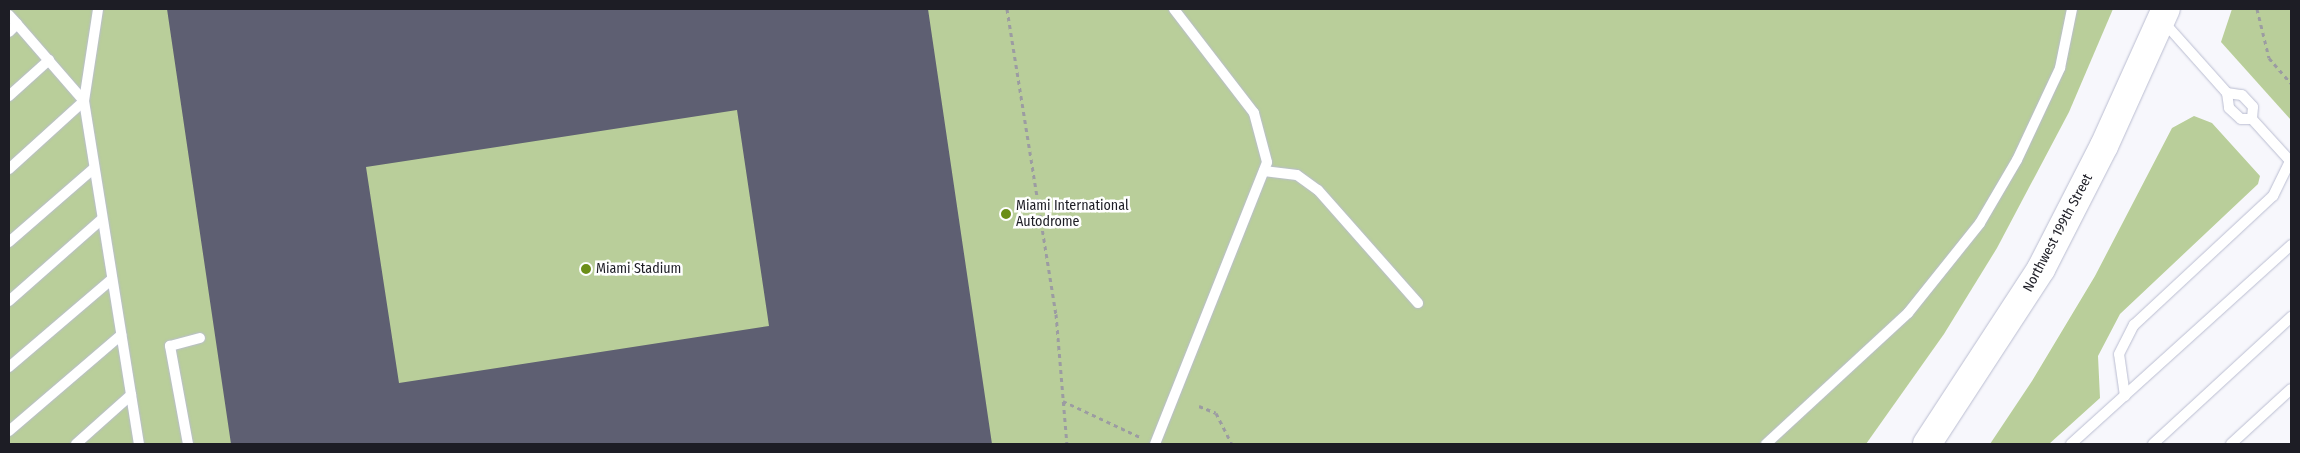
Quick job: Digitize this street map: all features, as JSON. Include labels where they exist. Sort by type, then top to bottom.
[{"type":"main road","name":"Northwest 199th Street","points":[[1927,444],[2041,269],[2104,146],[2164,14]]},
{"type":"lane","points":[[98,9],[84,101],[93,169],[139,444]]},
{"type":"lane","points":[[1155,444],[1267,162],[1264,140],[1254,113],[1174,9]]},
{"type":"lane","points":[[1766,444],[1908,313],[1980,223],[2017,160],[2060,68],[2072,9]]},
{"type":"lane","points":[[9,14],[84,101]]},
{"type":"lane","points":[[2164,14],[2227,92],[2229,108],[2240,119],[2252,119]]},
{"type":"lane","points":[[9,32],[17,24]]},
{"type":"lane","points":[[9,96],[49,60]]},
{"type":"lane","points":[[2125,396],[2119,354],[2134,325],[2272,196],[2291,162],[2252,119],[2253,108],[2242,95],[2227,92]]},
{"type":"lane","points":[[9,169],[84,101]]},
{"type":"lane","points":[[9,242],[93,169]]},
{"type":"lane","points":[[1264,171],[1297,176],[1318,190],[1418,303]]},
{"type":"lane","points":[[9,301],[102,219]]},
{"type":"lane","points":[[2071,444],[2291,245]]},
{"type":"lane","points":[[9,367],[112,279]]},
{"type":"lane","points":[[2153,444],[2291,318]]},
{"type":"lane","points":[[9,431],[121,335]]},
{"type":"lane","points":[[188,444],[170,346],[200,338]]},
{"type":"lane","points":[[2230,444],[2291,389]]},
{"type":"lane","points":[[76,444],[131,395]]},
{"type":"path","points":[[1007,9],[1056,314],[1067,444]]},
{"type":"path","points":[[2257,9],[2269,58],[2291,83]]},
{"type":"path","points":[[1063,401],[1142,438]]},
{"type":"path","points":[[1199,406],[1216,413],[1232,444]]},
{"type":"green space","name":"Miami International Autodrome","points":[[9,9],[2113,9],[2069,112],[1997,248],[1944,334],[1866,444],[9,444]]},
{"type":"green space","points":[[2232,9],[2291,9],[2291,120],[2221,42]]},
{"type":"green space","points":[[2194,116],[2212,123],[2260,176],[2258,184],[2120,314],[2098,356],[2100,398],[2049,444],[1990,444],[2032,381],[2095,276],[2172,128]]},
{"type":"building","name":"Miami Stadium","points":[[167,9],[928,9],[992,444],[231,444]],"holes":[[[737,110],[769,326],[399,383],[366,167]]]},
{"type":"place","name":"Miami International Autodrome","points":[[1006,214]]},
{"type":"place","name":"Miami Stadium","points":[[586,269]]}]
